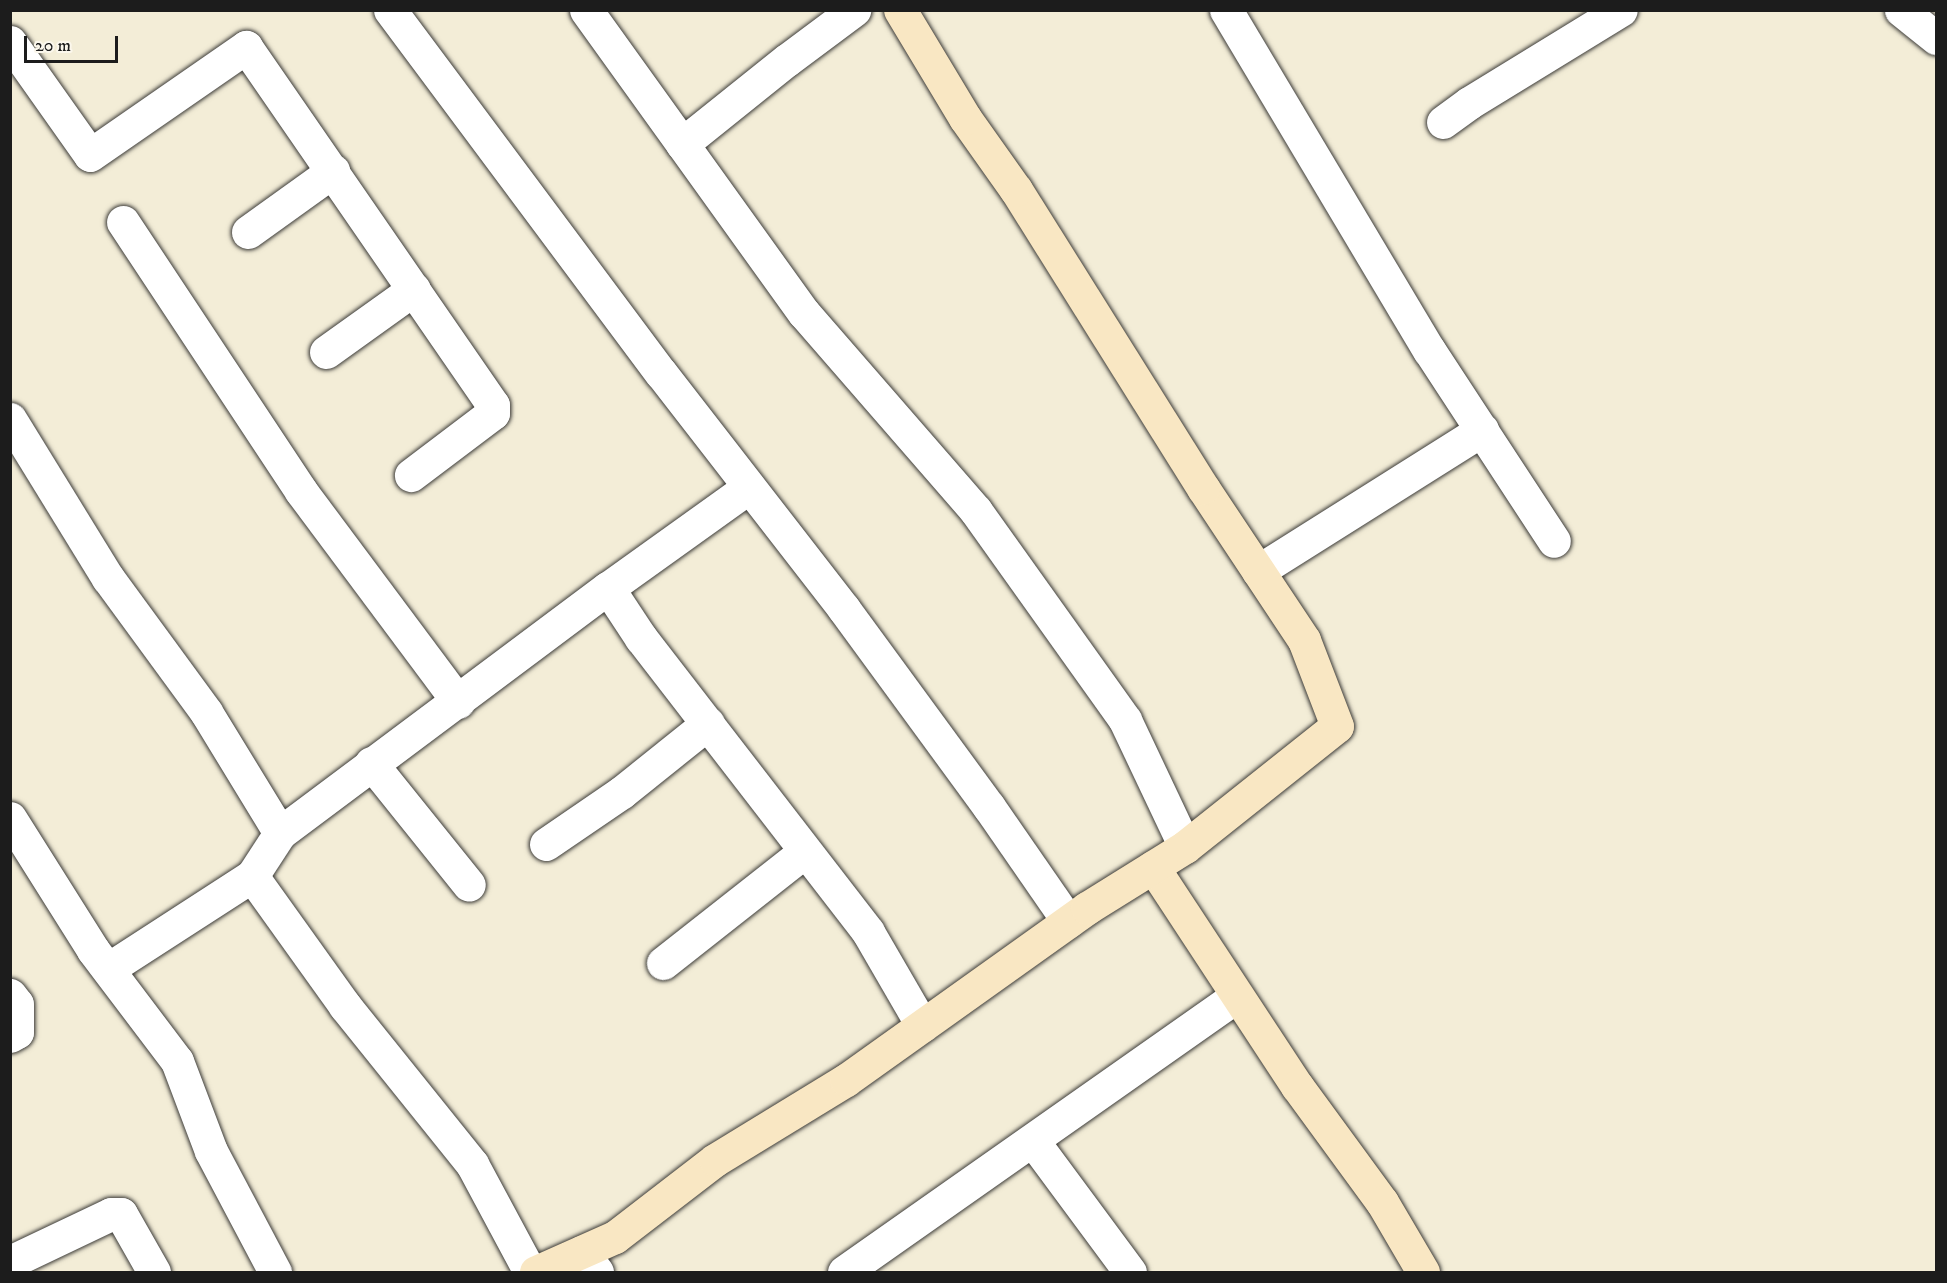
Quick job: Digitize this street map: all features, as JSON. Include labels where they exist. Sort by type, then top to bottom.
[{"type":"street","points":[[390,10],[522,189],[865,637],[989,807],[1068,921]]},
{"type":"street","points":[[586,10],[804,313],[976,511],[1125,720],[1185,847]]},
{"type":"street","points":[[682,144],[854,10]]},
{"type":"street","points":[[1226,10],[1429,350],[1554,541]]},
{"type":"street","points":[[1443,122],[1469,103],[1621,10]]},
{"type":"street","points":[[1901,10],[1936,38]]},
{"type":"street","points":[[536,1272],[589,1262],[615,1237],[715,1160],[846,1080],[1068,921],[1185,847],[1337,726],[1304,640],[1022,199],[965,118],[903,12]]},
{"type":"street","points":[[10,42],[90,155],[246,47],[493,405],[494,411],[411,475]]},
{"type":"street","points":[[248,232],[333,171]]},
{"type":"street","points":[[123,222],[301,491],[458,702]]},
{"type":"street","points":[[326,352],[414,289]]},
{"type":"street","points":[[10,419],[108,578],[206,712],[280,833]]},
{"type":"street","points":[[1258,571],[1482,430]]},
{"type":"street","points":[[108,969],[252,876],[280,833],[608,588],[749,487]]},
{"type":"street","points":[[608,588],[641,638],[868,932],[922,1025]]},
{"type":"street","points":[[546,844],[622,792],[708,723]]},
{"type":"street","points":[[371,763],[469,885]]},
{"type":"street","points":[[10,818],[108,969],[177,1061],[211,1151],[274,1272]]},
{"type":"street","points":[[663,963],[804,852]]},
{"type":"street","points":[[1153,867],[1298,1086],[1382,1202],[1424,1272]]},
{"type":"street","points":[[252,876],[345,1006],[472,1164],[530,1272]]},
{"type":"street","points":[[10,995],[17,1004],[17,1032],[10,1036]]},
{"type":"street","points":[[848,1271],[1237,996]]},
{"type":"street","points":[[1033,1141],[1130,1272]]},
{"type":"street","points":[[10,1262],[111,1214],[121,1214],[154,1272]]}]
